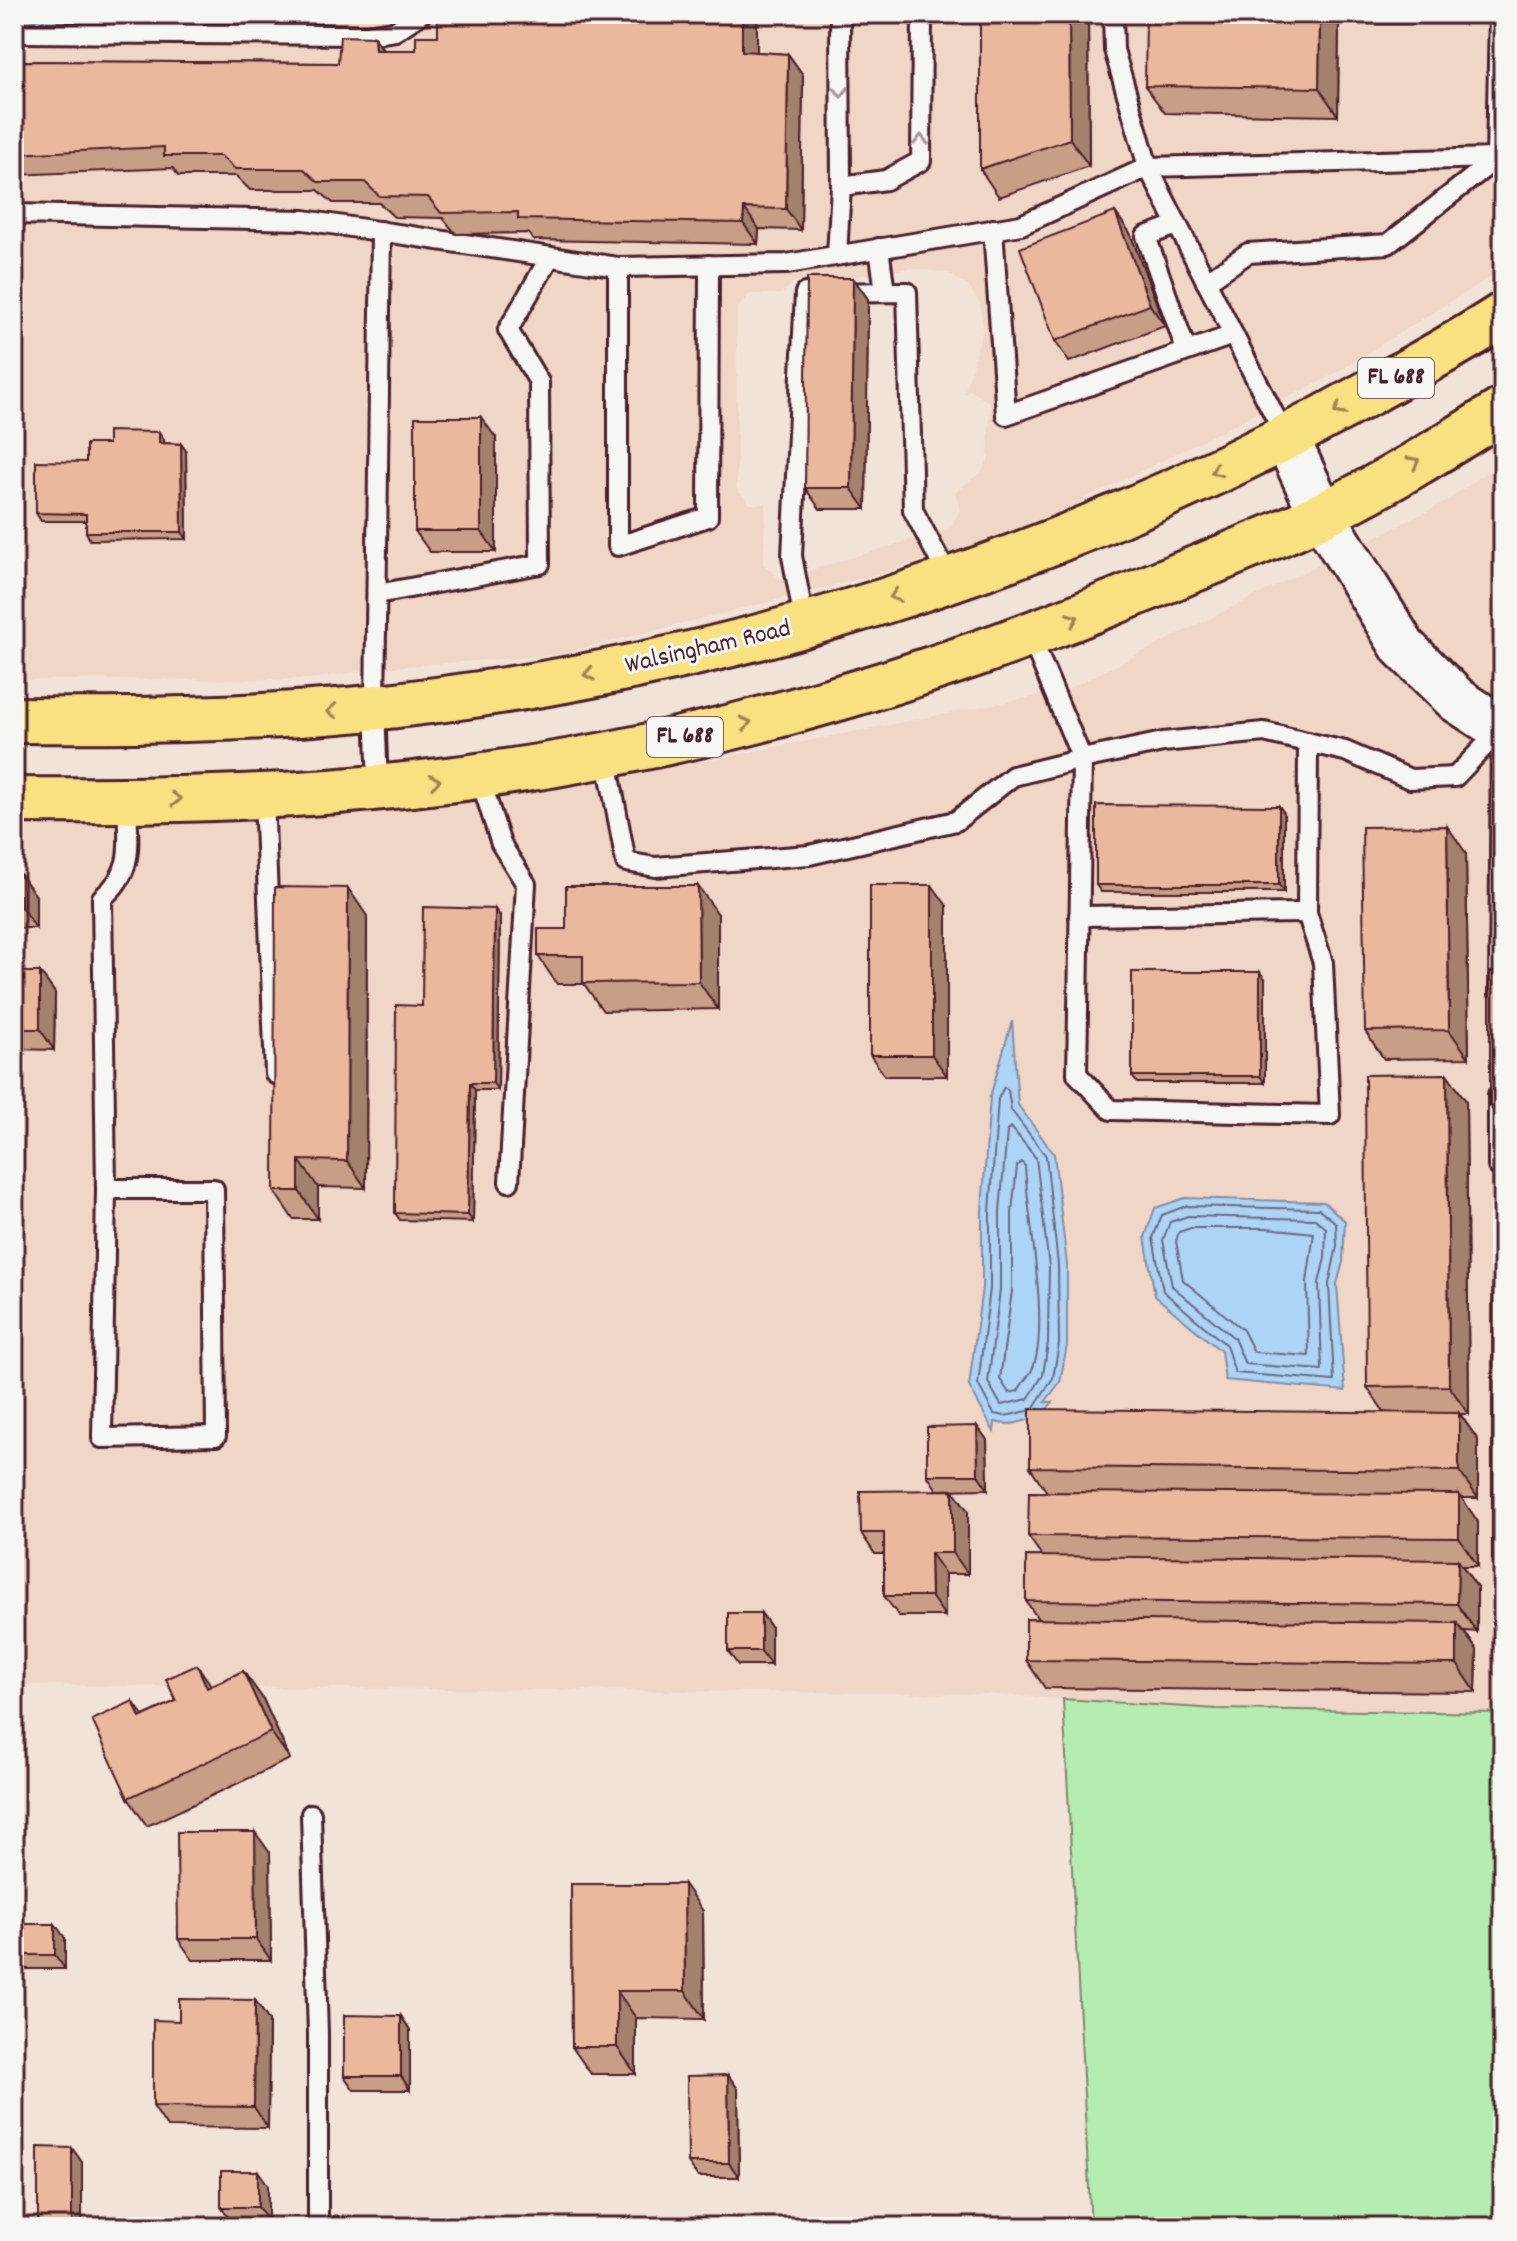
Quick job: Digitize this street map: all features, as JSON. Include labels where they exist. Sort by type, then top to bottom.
[{"type":"main road","name":"FL 688","points":[[1287,439],[1503,315]]},
{"type":"main road","name":"FL 688","points":[[14,800],[264,797],[378,787],[606,755],[741,725],[891,684],[1030,635],[1322,515],[1503,410]]},
{"type":"main road","name":"Walsingham Road","points":[[14,720],[227,718],[375,707],[524,687],[649,663],[805,625],[949,578],[1127,512],[1287,439]]},
{"type":"street","points":[[1287,439],[1322,515],[1403,647],[1457,700],[1502,729]]},
{"type":"lane","points":[[14,33],[367,35],[395,31],[421,14]]},
{"type":"lane","points":[[837,255],[841,186],[840,14]]},
{"type":"lane","points":[[841,186],[886,180],[921,161],[922,14]]},
{"type":"lane","points":[[1113,14],[1114,50],[1148,167],[1287,439]]},
{"type":"lane","points":[[1499,14],[1500,156]]},
{"type":"lane","points":[[14,214],[304,220],[618,267],[787,264],[1021,225],[1148,167],[1500,156]]},
{"type":"lane","points":[[1206,282],[1248,253],[1388,244],[1500,156]]},
{"type":"lane","points":[[1177,225],[1146,236],[1186,350]]},
{"type":"lane","points":[[993,229],[1006,415],[1233,335]]},
{"type":"lane","points":[[378,787],[375,707],[381,231]]},
{"type":"lane","points":[[879,248],[885,292]]},
{"type":"lane","points":[[377,594],[540,564],[539,382],[508,330],[550,257]]},
{"type":"lane","points":[[618,267],[618,546],[708,517],[709,265]]},
{"type":"lane","points":[[805,625],[792,556],[805,293],[907,292],[913,510],[949,578]]},
{"type":"lane","points":[[1030,635],[1082,759],[1077,1074],[1111,1110],[1330,1115],[1323,963],[1307,913],[1308,742]]},
{"type":"lane","points":[[606,755],[626,862],[655,867],[809,855],[956,821],[1013,776],[1163,742],[1264,732],[1345,751],[1410,779],[1455,777],[1502,729]]},
{"type":"lane","points":[[1499,1012],[1502,729]]},
{"type":"lane","points":[[479,775],[501,844],[526,884],[509,1182]]},
{"type":"lane","points":[[264,797],[276,1095]]},
{"type":"lane","points":[[106,1189],[214,1189],[216,1436],[102,1438],[106,1189],[102,898],[115,887],[127,868],[127,800]]},
{"type":"lane","points":[[1079,916],[1307,913]]},
{"type":"lane","points":[[1498,1183],[1499,1074]]},
{"type":"lane","points":[[311,1814],[318,2034],[318,2227]]},
{"type":"shaded area","points":[[114,14],[1503,14],[1503,269],[1329,377],[1029,527],[875,575],[556,655],[380,668],[312,679],[14,680],[14,17],[68,25]],"holes":[[[910,268],[948,273],[969,287],[980,304],[983,329],[964,394],[970,390],[990,403],[988,460],[982,471],[955,493],[960,509],[951,528],[780,579],[763,564],[766,504],[750,504],[737,489],[737,309],[750,294],[781,294],[796,281],[827,280]]]},
{"type":"shaded area","points":[[1503,461],[1503,710],[1466,686],[1415,635],[1359,545],[1442,504]]},
{"type":"shaded area","points":[[1330,559],[1503,750],[1503,1713],[1217,1709],[984,1694],[14,1685],[14,823],[552,791],[1066,690]],"holes":[[[1011,1025],[1018,1105],[1054,1154],[1067,1265],[1045,1402],[1052,1402],[995,1421],[994,1430],[969,1386],[982,1288],[982,1210],[990,1097]],[[1185,1198],[1267,1198],[1345,1246],[1337,1283],[1337,1315],[1226,1380],[1225,1363]]]},
{"type":"green space","points":[[1063,1699],[1217,1709],[1503,1713],[1503,2227],[1091,2227]]},
{"type":"water","points":[[14,14],[114,14],[68,25],[14,17]]},
{"type":"water","points":[[1012,1021],[1018,1105],[1054,1154],[1067,1265],[1067,1345],[1060,1382],[1045,1402],[1053,1402],[1048,1408],[1027,1420],[1010,1424],[995,1422],[994,1432],[969,1386],[982,1288],[982,1210],[990,1097]]},
{"type":"water","points":[[1185,1198],[1324,1202],[1345,1221],[1343,1262],[1337,1284],[1345,1391],[1225,1380],[1221,1351],[1155,1296],[1145,1237],[1155,1208]]},
{"type":"building","points":[[438,14],[742,14],[742,51],[788,54],[786,209],[744,208],[743,223],[518,219],[518,212],[441,213],[428,197],[379,196],[365,182],[318,182],[304,169],[235,169],[221,156],[164,156],[164,147],[14,154],[14,61],[338,63],[340,36],[374,37],[375,50],[416,50],[416,36],[438,36]]},
{"type":"building","points":[[980,14],[1069,14],[1070,139],[980,169]]},
{"type":"building","points":[[1146,14],[1320,14],[1319,88],[1145,86]]},
{"type":"building","points":[[1115,212],[1150,305],[1055,341],[1020,248]]},
{"type":"building","points":[[807,278],[853,278],[851,488],[805,488]]},
{"type":"building","points":[[415,417],[481,417],[481,531],[415,531]]},
{"type":"building","points":[[108,431],[159,432],[159,443],[181,444],[182,532],[86,532],[86,514],[36,513],[36,461],[86,462],[86,444],[108,444]]},
{"type":"building","points":[[1096,805],[1279,806],[1279,885],[1096,885]]},
{"type":"building","points":[[1447,826],[1449,1030],[1365,1031],[1362,827]]},
{"type":"building","points":[[14,875],[21,875],[21,907],[14,907]]},
{"type":"building","points":[[870,885],[932,885],[932,1055],[870,1055]]},
{"type":"building","points":[[566,886],[698,886],[699,982],[583,983],[583,956],[538,956],[538,929],[566,929]]},
{"type":"building","points":[[275,887],[348,888],[347,1161],[299,1160],[299,1191],[274,1191]]},
{"type":"building","points":[[423,907],[495,909],[493,1083],[470,1083],[468,1215],[395,1213],[396,1005],[422,1006]]},
{"type":"building","points":[[14,972],[40,972],[40,1029],[14,1029]]},
{"type":"building","points":[[1132,972],[1260,972],[1260,1076],[1132,1076]]},
{"type":"building","points":[[1490,972],[1503,972],[1503,1106],[1490,1106]]},
{"type":"building","points":[[1447,1074],[1449,1386],[1367,1387],[1365,1075]]},
{"type":"building","points":[[1493,1143],[1503,1143],[1503,1559],[1492,1559]]},
{"type":"building","points":[[1030,1409],[1459,1413],[1459,1471],[1030,1467]]},
{"type":"building","points":[[977,1426],[978,1475],[927,1475],[927,1427]]},
{"type":"building","points":[[953,1490],[953,1553],[930,1553],[931,1596],[884,1596],[884,1533],[861,1533],[860,1491]]},
{"type":"building","points":[[1029,1492],[1459,1494],[1459,1538],[1028,1536]]},
{"type":"building","points":[[1026,1556],[1458,1560],[1457,1604],[1026,1601]]},
{"type":"building","points":[[728,1613],[761,1613],[761,1651],[728,1651]]},
{"type":"building","points":[[1026,1619],[1457,1623],[1457,1664],[1026,1660]]},
{"type":"building","points":[[197,1665],[207,1688],[243,1671],[271,1732],[128,1798],[92,1720],[133,1701],[140,1718],[176,1701],[166,1679]]},
{"type":"building","points":[[177,1832],[255,1832],[256,1939],[178,1939]]},
{"type":"building","points":[[571,1884],[684,1884],[685,1991],[617,1991],[617,2047],[572,2047]]},
{"type":"building","points":[[14,1924],[55,1924],[55,1955],[14,1955]]},
{"type":"building","points":[[179,1999],[255,2000],[254,2107],[153,2106],[153,2020],[179,2021]]},
{"type":"building","points":[[344,2015],[401,2016],[401,2076],[344,2076]]},
{"type":"building","points":[[728,2075],[729,2163],[688,2163],[687,2076]]},
{"type":"building","points":[[38,2147],[72,2148],[72,2227],[38,2227]]},
{"type":"building","points":[[221,2171],[258,2171],[258,2207],[221,2207]]}]
